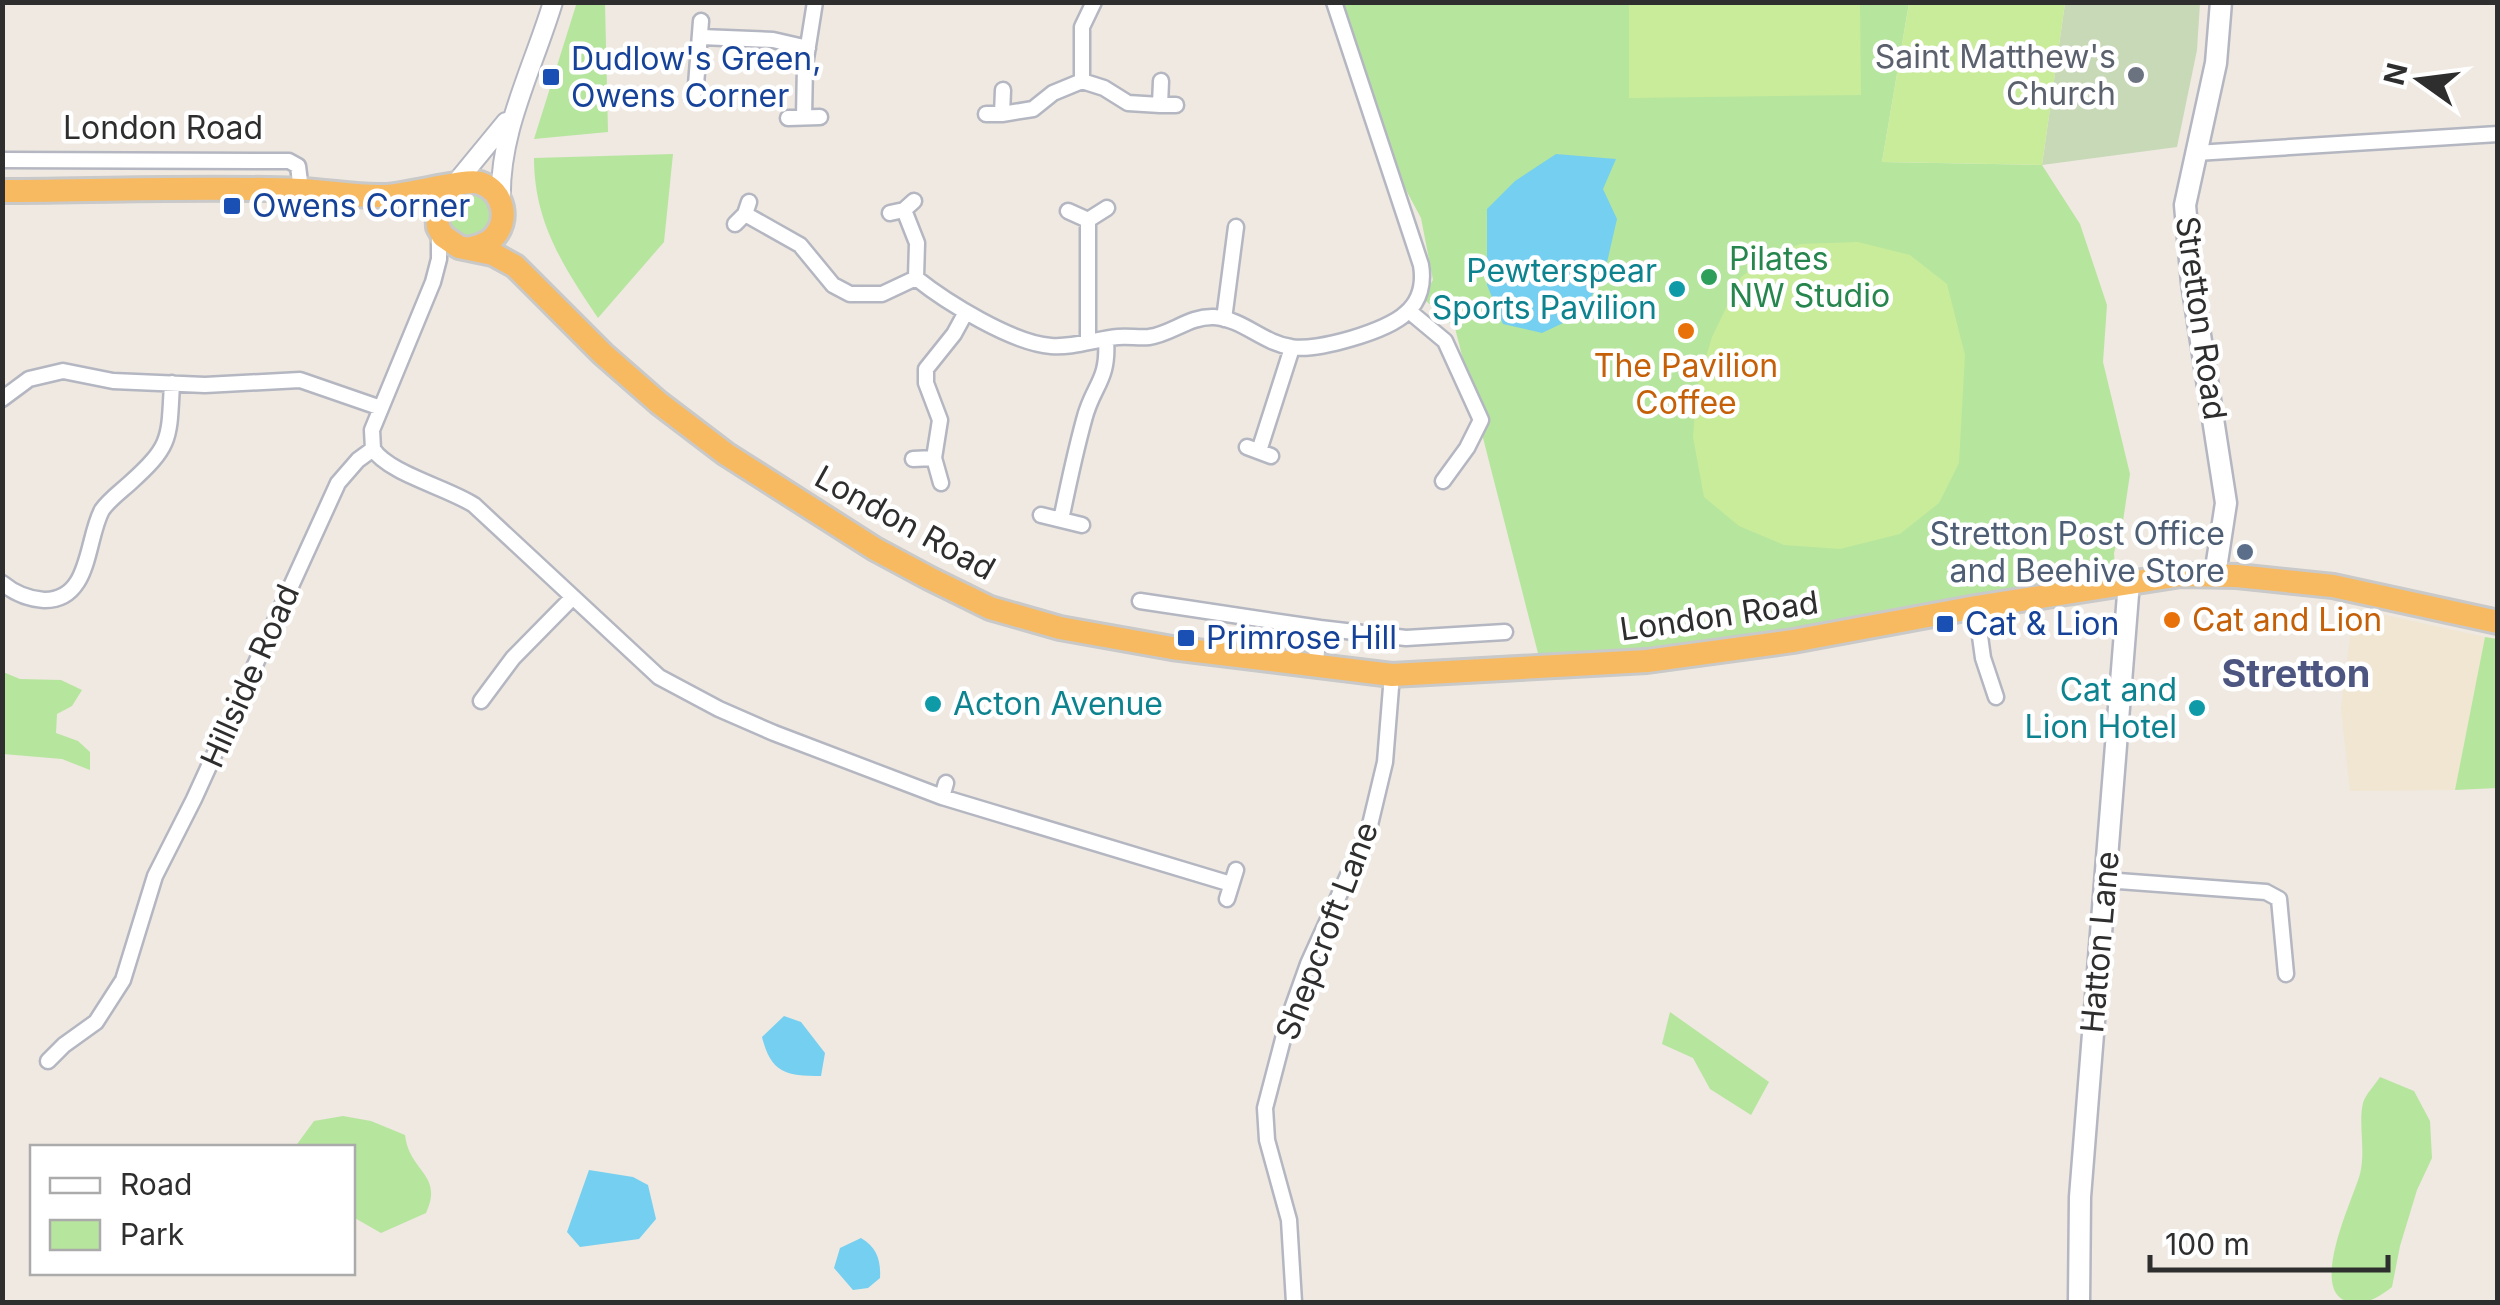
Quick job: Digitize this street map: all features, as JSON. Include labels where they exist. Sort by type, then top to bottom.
[{"type":"highway","points":[[482,183],[502,206],[501,226],[488,242],[470,248],[450,242],[438,228],[436,206],[440,196],[453,185],[482,183]]},
{"type":"highway","name":"London Road","points":[[2,191],[301,190],[381,196],[453,185]]},
{"type":"highway","name":"London Road","points":[[381,196],[416,210],[438,228]]},
{"type":"highway","name":"London Road","points":[[502,206],[520,258],[536,284]]},
{"type":"highway","name":"London Road","points":[[470,248],[505,259],[536,284],[602,354],[726,454],[875,549],[944,586],[990,608],[1060,628],[1172,648],[1392,676],[1647,661],[1792,641],[2181,575],[2333,586],[2498,622]]},
{"type":"main road","name":"Stretton Road","points":[[2215,575],[2226,503],[2185,226],[2186,194],[2216,63],[2221,2]]},
{"type":"main road","name":"Hatton Lane","points":[[2079,1302],[2080,1197],[2129,582]]},
{"type":"street","points":[[502,206],[500,180],[515,109],[536,59],[553,2]]},
{"type":"street","points":[[788,118],[812,117],[803,82],[815,2]]},
{"type":"street","points":[[1082,82],[1082,26],[1094,2]]},
{"type":"street","points":[[916,278],[966,312],[1041,345],[1146,337],[1197,318],[1224,318],[1292,348],[1338,341],[1391,323],[1409,311],[1420,292],[1421,264],[1334,2]]},
{"type":"street","points":[[691,99],[701,29],[808,48]]},
{"type":"street","points":[[1160,81],[1160,105]]},
{"type":"street","points":[[986,114],[1032,109],[1053,93],[1082,82],[1104,88],[1128,103],[1176,105]]},
{"type":"street","points":[[1002,114],[1003,90]]},
{"type":"street","points":[[453,185],[515,109]]},
{"type":"street","points":[[2196,153],[2498,134]]},
{"type":"street","name":"London Road","points":[[2,160],[288,161],[298,166],[301,190]]},
{"type":"street","points":[[903,208],[916,233],[916,278]]},
{"type":"street","points":[[1088,220],[1107,208]]},
{"type":"street","points":[[1068,212],[1088,220]]},
{"type":"street","points":[[743,213],[800,245],[833,285],[850,294],[882,294],[916,278]]},
{"type":"street","points":[[1088,220],[1088,342]]},
{"type":"street","points":[[1224,318],[1236,227]]},
{"type":"street","points":[[438,228],[440,248],[433,282],[372,430],[374,449],[390,465],[442,487],[474,506],[639,661],[681,690],[774,733],[1232,885]]},
{"type":"street","points":[[433,282],[448,263],[470,248]]},
{"type":"street","points":[[1409,311],[1444,341],[1480,420],[1467,448],[1443,481]]},
{"type":"street","points":[[941,484],[934,458],[940,420],[926,383],[926,369],[966,312]]},
{"type":"street","points":[[1060,520],[1084,416],[1105,375],[1106,339]]},
{"type":"street","points":[[1259,452],[1292,348]]},
{"type":"street","points":[[2,399],[19,384],[50,372],[73,372],[112,380],[206,386],[300,380],[381,408]]},
{"type":"street","points":[[2,583],[18,594],[41,600],[61,597],[76,585],[100,513],[156,460],[167,443],[172,384]]},
{"type":"street","name":"Hillside Road","points":[[48,1061],[96,1022],[123,980],[155,876],[338,483],[374,449]]},
{"type":"street","points":[[914,458],[934,458]]},
{"type":"street","points":[[1041,515],[1082,524]]},
{"type":"street","points":[[480,701],[513,658],[573,598]]},
{"type":"street","points":[[1140,601],[1406,638],[1505,632]]},
{"type":"street","points":[[1976,607],[1983,658],[1996,697]]},
{"type":"street","points":[[1315,667],[1320,628]]},
{"type":"street","name":"Shepcroft Lane","points":[[1294,1302],[1289,1220],[1267,1140],[1266,1108],[1301,983],[1369,829],[1385,762],[1392,676]]},
{"type":"street","points":[[2106,880],[2266,892],[2279,899],[2282,911],[2286,974]]},
{"type":"shaded area","points":[[2354,608],[2485,637],[2455,790],[2350,791],[2341,708]]},
{"type":"green space","points":[[577,2],[605,3],[608,132],[534,139]]},
{"type":"green space","points":[[1335,3],[1909,3],[1882,162],[2042,165],[2080,224],[2107,305],[2103,362],[2130,474],[2114,553],[2116,584],[1542,669],[1455,328],[1422,297],[1433,280],[1421,218],[1377,136]]},
{"type":"green space","points":[[1629,3],[1860,3],[1861,95],[1629,98]]},
{"type":"green space","points":[[1909,3],[2065,3],[2042,165],[1882,162]]},
{"type":"green space","points":[[2065,3],[2200,3],[2197,50],[2177,147],[2042,165]]},
{"type":"green space","points":[[673,154],[664,242],[598,318],[562,261],[545,223],[534,158]]},
{"type":"green space","points":[[469,193],[484,199],[490,214],[484,229],[469,235],[454,229],[448,214],[454,199]]},
{"type":"green space","points":[[1858,242],[1910,255],[1947,284],[1965,355],[1959,463],[1939,503],[1900,534],[1840,549],[1784,545],[1739,526],[1704,497],[1693,437],[1697,387],[1712,337],[1741,277],[1770,256],[1800,244]]},
{"type":"green space","points":[[2485,637],[2497,639],[2497,788],[2455,790]]},
{"type":"green space","points":[[3,672],[20,679],[61,680],[82,690],[72,706],[57,714],[56,733],[78,741],[90,752],[90,770],[62,759],[3,754]]},
{"type":"green space","points":[[1670,1012],[1769,1082],[1751,1115],[1710,1089],[1693,1058],[1662,1044]]},
{"type":"green space","points":[[2380,1077],[2414,1091],[2430,1121],[2432,1158],[2417,1190],[2392,1287],[2372,1299],[2350,1302],[2338,1295],[2332,1282],[2332,1264],[2360,1174],[2363,1103]]},
{"type":"green space","points":[[343,1116],[371,1121],[405,1135],[412,1157],[431,1190],[426,1213],[381,1233],[355,1218],[355,1145],[296,1145],[314,1121]]},
{"type":"water","points":[[1556,154],[1616,159],[1603,189],[1617,219],[1605,271],[1582,314],[1542,333],[1503,324],[1487,285],[1487,209],[1515,181]]},
{"type":"water","points":[[784,1016],[801,1022],[825,1053],[821,1076],[789,1073],[770,1058],[762,1037]]},
{"type":"water","points":[[589,1170],[633,1177],[648,1185],[656,1219],[639,1239],[580,1247],[567,1232]]},
{"type":"water","points":[[861,1238],[877,1255],[880,1278],[868,1288],[853,1290],[834,1268],[840,1248]]},
{"type":"place","name":"Saint Matthew's Church","points":[[2136,75]]},
{"type":"place","name":"Dudlow's Green, Owens Corner","points":[[551,77]]},
{"type":"place","name":"Owens Corner","points":[[232,206]]},
{"type":"place","name":"Pilates NW Studio","points":[[1709,277]]},
{"type":"place","name":"Pewterspear Sports Pavilion","points":[[1677,289]]},
{"type":"place","name":"The Pavilion Coffee","points":[[1686,331]]},
{"type":"place","name":"Stretton Post Office and Beehive Store","points":[[2245,552]]},
{"type":"place","name":"Cat and Lion","points":[[2172,620]]},
{"type":"place","name":"Cat & Lion","points":[[1945,624]]},
{"type":"place","name":"Primrose Hill","points":[[1186,638]]},
{"type":"place","name":"Acton Avenue","points":[[933,704]]},
{"type":"place","name":"Cat and Lion Hotel","points":[[2197,708]]},
{"type":"district","name":"Stretton","points":[[2296,674]]}]
